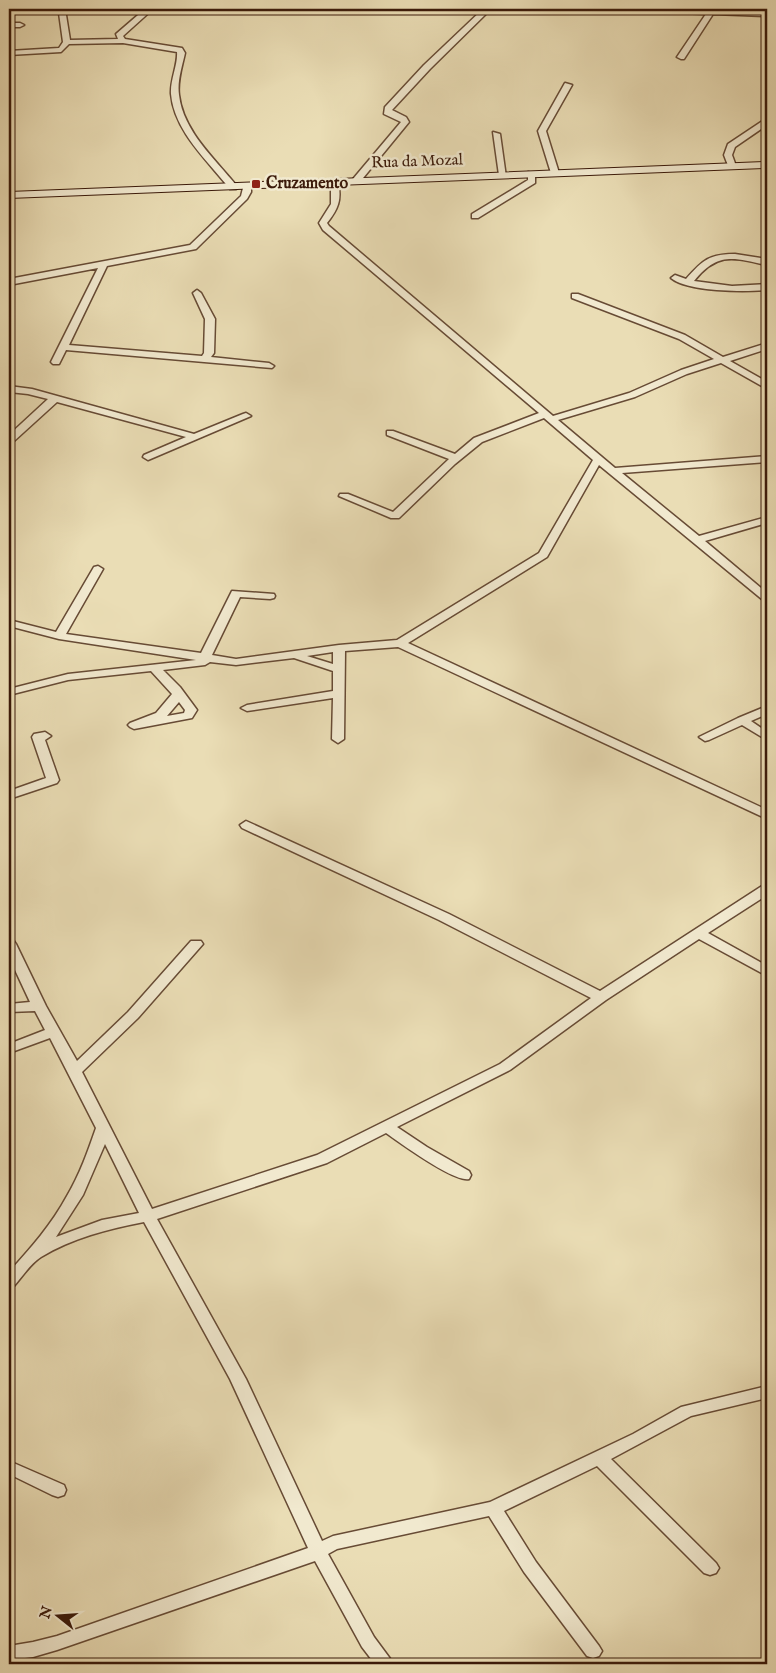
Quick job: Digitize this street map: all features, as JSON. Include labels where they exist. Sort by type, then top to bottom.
[{"type":"main road","name":"Rua da Mozal","points":[[9,195],[767,165]]},
{"type":"street","points":[[124,41],[120,36],[149,9]]},
{"type":"street","points":[[356,181],[405,122],[403,119],[387,112],[388,109],[427,67],[487,9]]},
{"type":"street","points":[[623,9],[712,10],[767,14]]},
{"type":"street","points":[[681,57],[712,10]]},
{"type":"street","points":[[62,15],[67,42]]},
{"type":"street","points":[[9,25],[20,25]]},
{"type":"street","points":[[9,53],[60,50],[67,42],[124,41],[179,50],[181,53],[174,97],[178,113],[186,127],[233,187]]},
{"type":"street","points":[[555,173],[542,131],[568,85]]},
{"type":"street","points":[[732,166],[728,155],[730,146],[767,122]]},
{"type":"street","points":[[496,134],[503,175]]},
{"type":"street","points":[[475,216],[532,181],[531,174]]},
{"type":"street","points":[[334,182],[338,199],[335,207],[323,223],[326,228],[612,471],[767,598]]},
{"type":"street","points":[[9,282],[192,247],[244,197],[247,192],[247,186]]},
{"type":"street","points":[[688,282],[705,263],[716,258],[729,257],[767,262]]},
{"type":"street","points":[[56,362],[104,264]]},
{"type":"street","points":[[675,278],[717,288],[748,290],[767,287]]},
{"type":"street","points":[[197,293],[210,319],[209,353],[205,359]]},
{"type":"street","points":[[575,296],[682,336],[767,386]]},
{"type":"street","points":[[344,496],[395,516],[457,458],[482,438],[549,416],[632,396],[684,372],[767,346]]},
{"type":"street","points":[[63,347],[269,366]]},
{"type":"street","points":[[9,389],[55,398],[195,436]]},
{"type":"street","points":[[9,440],[55,398]]},
{"type":"street","points":[[148,457],[246,416]]},
{"type":"street","points":[[390,433],[457,458]]},
{"type":"street","points":[[9,623],[59,636],[223,660],[250,661],[339,648],[400,643],[543,555],[598,459]]},
{"type":"street","points":[[612,471],[767,459]]},
{"type":"street","points":[[698,540],[767,520]]},
{"type":"street","points":[[59,636],[98,569]]},
{"type":"street","points":[[205,657],[236,593],[270,596]]},
{"type":"street","points":[[400,643],[767,814]]},
{"type":"street","points":[[338,739],[337,669],[339,648]]},
{"type":"street","points":[[294,656],[337,669]]},
{"type":"street","points":[[9,692],[68,676],[223,660]]},
{"type":"street","points":[[134,725],[188,716],[192,710],[176,689],[153,667]]},
{"type":"street","points":[[153,721],[162,716],[178,694]]},
{"type":"street","points":[[246,708],[338,694]]},
{"type":"street","points":[[705,738],[767,710]]},
{"type":"street","points":[[742,720],[767,737]]},
{"type":"street","points":[[9,795],[53,780],[38,737],[45,736]]},
{"type":"street","points":[[246,825],[444,917],[601,997]]},
{"type":"street","points":[[32,1255],[69,1237],[107,1224],[148,1216],[322,1159],[505,1067],[601,997],[635,977],[698,933],[767,889]]},
{"type":"street","points":[[698,933],[767,972]]},
{"type":"street","points":[[9,944],[148,1216],[238,1379],[319,1552],[368,1642],[385,1664]]},
{"type":"street","points":[[75,1072],[134,1015],[196,944]]},
{"type":"street","points":[[9,1008],[39,1006]]},
{"type":"street","points":[[9,1049],[53,1032]]},
{"type":"street","points":[[387,1126],[422,1151],[464,1175]]},
{"type":"street","points":[[11,1276],[32,1255],[70,1204],[90,1165],[104,1127]]},
{"type":"street","points":[[9,1653],[22,1652],[62,1641],[319,1552],[333,1543],[492,1508],[638,1438],[687,1411],[767,1392]]},
{"type":"street","points":[[598,1457],[710,1568]]},
{"type":"street","points":[[9,1467],[58,1490]]},
{"type":"street","points":[[492,1508],[530,1567],[593,1651]]},
{"type":"place","name":"Cruzamento","points":[[256,184]]}]
